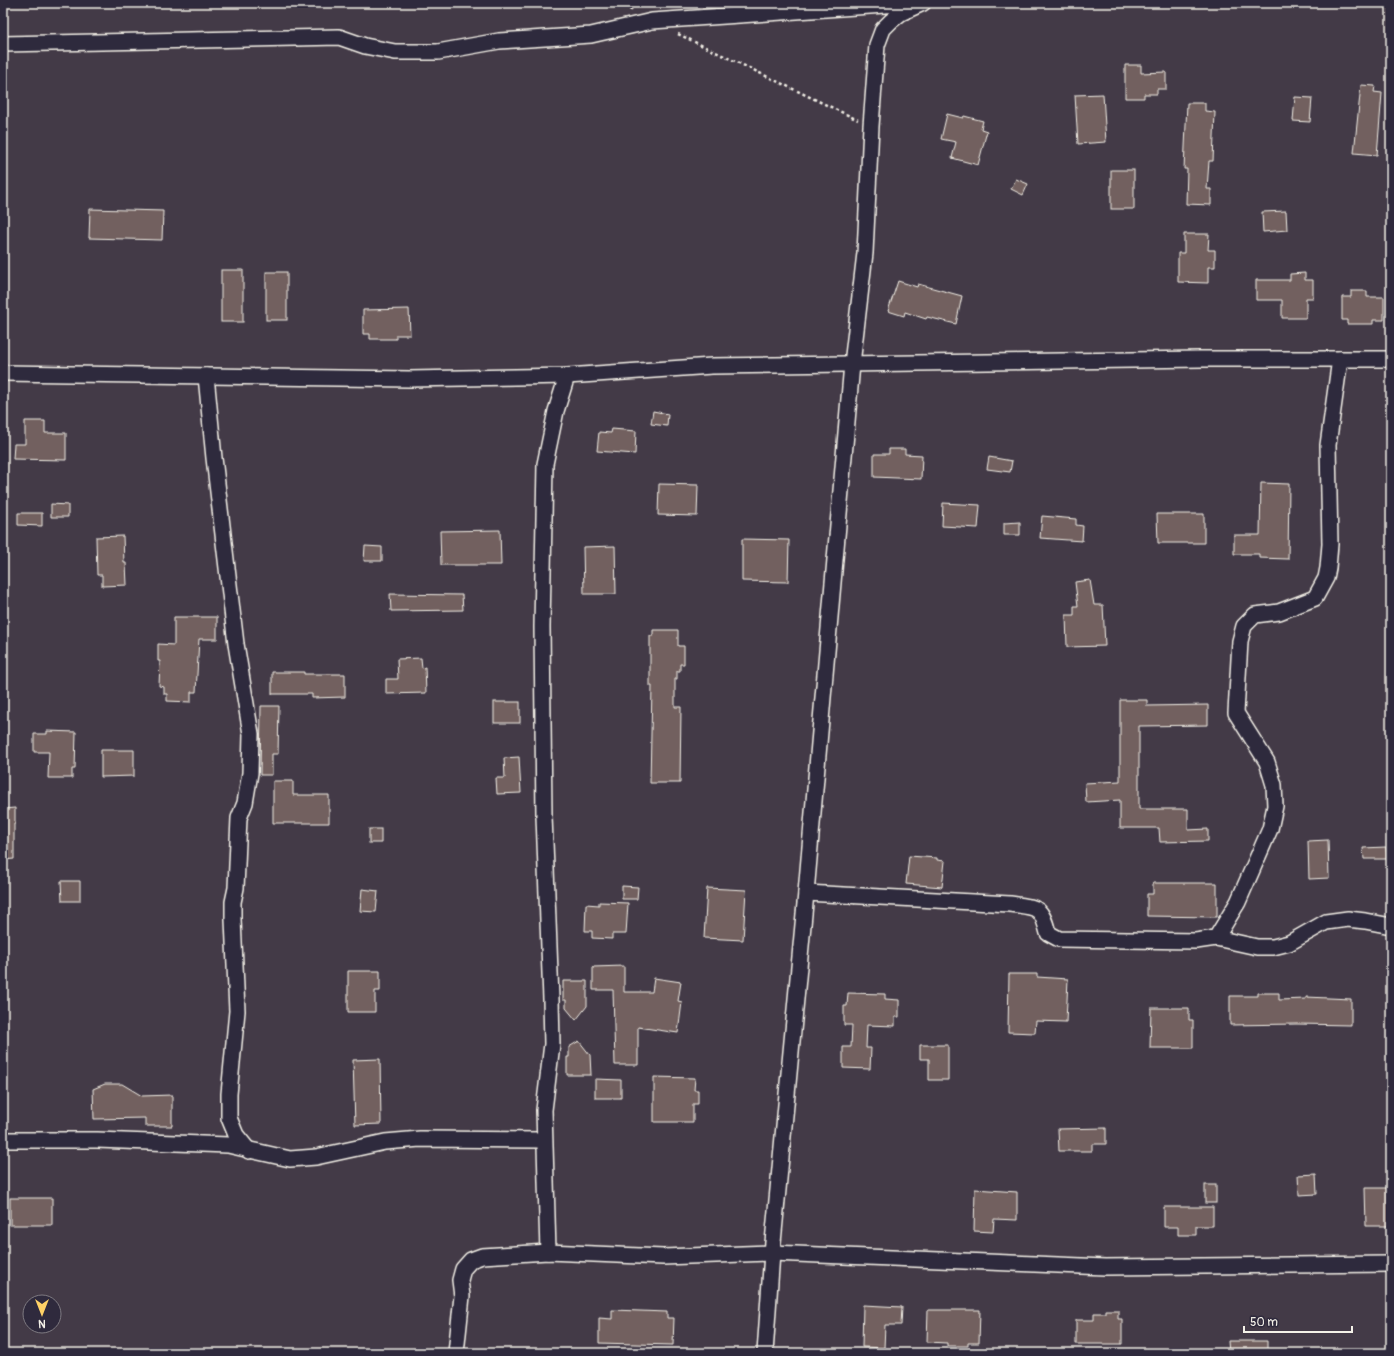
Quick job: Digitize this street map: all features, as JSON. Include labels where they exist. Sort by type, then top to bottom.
[{"type":"street","points":[[3,44],[339,37],[365,46],[395,52],[438,52],[499,41],[590,35],[652,21],[919,3]]},
{"type":"street","points":[[765,1353],[772,1253],[806,893],[852,364],[865,254],[871,126],[877,45],[883,29],[902,13],[923,3]]},
{"type":"street","points":[[3,373],[410,379],[567,376],[712,366],[1201,359],[1391,359]]},
{"type":"street","points":[[1216,938],[1238,902],[1270,830],[1275,806],[1274,785],[1266,762],[1253,738],[1236,713],[1240,641],[1244,626],[1256,615],[1279,612],[1315,598],[1322,588],[1326,578],[1330,544],[1328,445],[1340,359]]},
{"type":"street","points":[[206,376],[235,636],[251,734],[250,773],[245,803],[239,818],[236,888],[232,919],[237,1011],[228,1118],[236,1135],[249,1151]]},
{"type":"street","points":[[548,1252],[544,1110],[552,1044],[552,999],[544,816],[542,627],[545,464],[556,411],[567,376]]},
{"type":"street","points":[[806,893],[1010,904],[1030,907],[1040,911],[1045,920],[1048,933],[1059,939],[1196,941],[1216,938],[1257,947],[1273,947],[1289,943],[1326,922],[1348,920],[1365,921],[1391,926]]},
{"type":"street","points":[[3,1140],[97,1140],[228,1145],[249,1151],[290,1159],[316,1157],[385,1142],[420,1139],[544,1140]]},
{"type":"street","points":[[456,1353],[462,1296],[460,1280],[463,1269],[471,1260],[482,1256],[548,1252],[663,1257],[772,1253],[1105,1267],[1391,1264]]},
{"type":"path","points":[[618,3],[652,21]]},
{"type":"path","points":[[674,32],[871,126]]},
{"type":"building","points":[[1125,65],[1141,65],[1141,73],[1166,72],[1166,89],[1157,89],[1157,94],[1144,94],[1144,98],[1125,98]]},
{"type":"building","points":[[1361,85],[1375,86],[1374,92],[1382,93],[1377,155],[1354,153]]},
{"type":"building","points":[[1103,94],[1106,142],[1078,144],[1075,95]]},
{"type":"building","points":[[1295,97],[1312,98],[1310,122],[1293,121]]},
{"type":"building","points":[[1187,103],[1205,103],[1205,111],[1215,112],[1213,161],[1209,161],[1207,189],[1211,189],[1211,205],[1186,204],[1187,169],[1184,169]]},
{"type":"building","points":[[947,114],[963,118],[964,116],[983,121],[981,129],[987,131],[978,165],[952,158],[956,142],[941,139]]},
{"type":"building","points":[[1111,170],[1134,170],[1134,209],[1111,209]]},
{"type":"building","points":[[1016,179],[1028,184],[1023,195],[1011,189]]},
{"type":"building","points":[[90,209],[163,211],[162,240],[89,238]]},
{"type":"building","points":[[1286,211],[1287,230],[1263,232],[1262,212]]},
{"type":"building","points":[[1184,234],[1209,234],[1208,250],[1215,250],[1215,267],[1208,267],[1208,283],[1178,282],[1178,253],[1184,253]]},
{"type":"building","points":[[221,270],[243,270],[243,322],[221,322]]},
{"type":"building","points":[[266,272],[287,272],[287,320],[266,320]]},
{"type":"building","points":[[1305,273],[1305,280],[1313,280],[1313,298],[1306,298],[1306,318],[1282,318],[1282,300],[1256,300],[1256,280],[1290,280],[1290,274]]},
{"type":"building","points":[[898,281],[917,287],[918,284],[962,296],[956,324],[927,317],[926,319],[905,312],[904,316],[888,311]]},
{"type":"building","points":[[1351,291],[1367,291],[1367,297],[1384,297],[1384,320],[1373,320],[1373,324],[1347,324],[1347,320],[1342,320],[1342,297],[1351,297]]},
{"type":"building","points":[[409,309],[410,335],[396,335],[396,339],[370,339],[370,334],[363,334],[363,310]]},
{"type":"building","points":[[653,411],[668,414],[667,426],[651,424]]},
{"type":"building","points":[[25,421],[45,421],[45,433],[66,433],[66,460],[13,459],[14,444],[25,444]]},
{"type":"building","points":[[612,429],[636,431],[635,454],[597,451],[599,432],[611,433]]},
{"type":"building","points":[[889,449],[905,449],[905,454],[922,455],[921,479],[874,477],[874,454],[889,454]]},
{"type":"building","points":[[989,457],[1012,461],[1010,472],[987,469]]},
{"type":"building","points":[[1261,483],[1289,484],[1288,559],[1259,558],[1259,554],[1234,554],[1234,535],[1260,535]]},
{"type":"building","points":[[659,484],[698,485],[697,516],[658,515]]},
{"type":"building","points":[[943,503],[980,505],[978,528],[942,526]]},
{"type":"building","points":[[51,504],[68,505],[68,517],[51,517]]},
{"type":"building","points":[[18,513],[42,513],[42,526],[18,525]]},
{"type":"building","points":[[1157,514],[1204,514],[1204,543],[1158,543]]},
{"type":"building","points":[[1042,516],[1076,519],[1076,525],[1083,526],[1082,541],[1040,538]]},
{"type":"building","points":[[1020,522],[1020,535],[1004,535],[1004,523]]},
{"type":"building","points":[[500,530],[501,565],[441,565],[440,531]]},
{"type":"building","points":[[123,536],[124,563],[126,563],[127,585],[102,586],[102,575],[97,575],[96,537]]},
{"type":"building","points":[[742,539],[789,540],[788,582],[742,581]]},
{"type":"building","points":[[365,546],[382,547],[382,561],[364,561]]},
{"type":"building","points":[[615,546],[616,594],[584,594],[583,547]]},
{"type":"building","points":[[1090,580],[1094,605],[1103,605],[1105,646],[1067,647],[1066,615],[1074,615],[1074,606],[1078,606],[1075,582]]},
{"type":"building","points":[[390,594],[462,595],[463,610],[391,611]]},
{"type":"building","points":[[174,617],[217,617],[217,639],[199,639],[196,692],[191,692],[191,702],[167,701],[167,694],[164,694],[164,687],[159,686],[160,661],[158,661],[158,644],[174,645]]},
{"type":"building","points":[[653,630],[678,630],[678,646],[684,646],[684,664],[680,664],[680,671],[677,671],[677,679],[675,679],[675,707],[681,707],[680,783],[650,783],[652,686],[650,686],[650,636],[653,636]]},
{"type":"building","points":[[421,658],[422,668],[425,667],[426,693],[386,694],[386,679],[398,679],[397,659]]},
{"type":"building","points":[[272,672],[345,674],[345,697],[312,698],[312,694],[272,694]]},
{"type":"building","points":[[1120,700],[1147,700],[1147,706],[1208,705],[1208,725],[1139,726],[1139,809],[1188,809],[1188,830],[1208,829],[1208,841],[1160,842],[1159,828],[1120,828],[1120,800],[1086,802],[1085,783],[1120,781]]},
{"type":"building","points":[[494,702],[520,702],[520,723],[494,723]]},
{"type":"building","points":[[261,706],[279,706],[278,754],[272,754],[272,775],[260,775]]},
{"type":"building","points":[[47,731],[76,732],[75,769],[72,769],[72,778],[48,778],[49,752],[34,752],[34,734],[47,734]]},
{"type":"building","points":[[101,750],[134,750],[134,776],[101,777]]},
{"type":"building","points":[[519,757],[521,793],[497,794],[496,778],[505,778],[504,758]]},
{"type":"building","points":[[273,781],[293,781],[293,795],[329,795],[329,823],[273,823]]},
{"type":"building","points":[[15,808],[14,859],[3,860],[3,809]]},
{"type":"building","points":[[369,829],[381,829],[381,843],[369,843]]},
{"type":"building","points":[[1328,840],[1329,878],[1309,879],[1308,841]]},
{"type":"building","points":[[1386,847],[1387,859],[1364,859],[1363,848]]},
{"type":"building","points":[[909,856],[937,858],[937,860],[945,861],[942,887],[906,884]]},
{"type":"building","points":[[61,881],[80,881],[80,901],[62,901]]},
{"type":"building","points":[[1153,883],[1217,883],[1217,917],[1147,916],[1147,894],[1153,894]]},
{"type":"building","points":[[622,886],[638,887],[637,899],[622,899]]},
{"type":"building","points":[[707,888],[746,890],[743,940],[704,938]]},
{"type":"building","points":[[362,889],[378,891],[376,912],[360,911]]},
{"type":"building","points":[[599,902],[628,903],[626,934],[612,934],[612,939],[592,938],[592,931],[585,931],[586,904],[599,905]]},
{"type":"building","points":[[624,966],[624,992],[652,992],[654,978],[681,982],[678,1001],[682,1002],[678,1033],[638,1027],[638,1065],[615,1065],[613,990],[593,990],[593,967]]},
{"type":"building","points":[[348,971],[380,971],[380,991],[375,991],[375,1012],[348,1012]]},
{"type":"building","points":[[1009,974],[1037,974],[1037,977],[1068,979],[1066,1022],[1036,1021],[1035,1033],[1008,1032]]},
{"type":"building","points":[[563,981],[587,981],[587,1006],[576,1020],[566,1008],[566,1000],[563,1000]]},
{"type":"building","points":[[848,993],[885,994],[885,999],[899,1000],[899,1017],[895,1017],[895,1026],[867,1025],[866,1048],[871,1048],[870,1069],[843,1068],[843,1047],[851,1047],[852,1025],[844,1025],[844,1006],[847,1006]]},
{"type":"building","points":[[1257,993],[1279,993],[1279,1000],[1306,999],[1306,997],[1351,999],[1351,1025],[1230,1025],[1230,996],[1257,996]]},
{"type":"building","points":[[1151,1008],[1189,1008],[1189,1020],[1193,1020],[1193,1048],[1150,1048]]},
{"type":"building","points":[[579,1041],[590,1055],[591,1075],[567,1075],[567,1057],[569,1057],[569,1047]]},
{"type":"building","points":[[920,1045],[948,1045],[948,1080],[929,1080],[929,1059],[920,1059]]},
{"type":"building","points":[[380,1059],[381,1124],[355,1125],[353,1060]]},
{"type":"building","points":[[654,1077],[695,1078],[694,1090],[698,1090],[698,1104],[693,1104],[693,1122],[654,1122]]},
{"type":"building","points":[[595,1079],[621,1080],[621,1098],[595,1098]]},
{"type":"building","points":[[105,1084],[122,1084],[142,1096],[172,1095],[172,1126],[145,1126],[145,1118],[94,1119],[93,1089]]},
{"type":"building","points":[[1106,1128],[1106,1144],[1092,1144],[1092,1151],[1059,1151],[1058,1129]]},
{"type":"building","points":[[1316,1174],[1317,1194],[1299,1195],[1298,1175]]},
{"type":"building","points":[[1205,1185],[1216,1185],[1216,1203],[1205,1203]]},
{"type":"building","points":[[1365,1188],[1391,1188],[1391,1226],[1366,1226]]},
{"type":"building","points":[[975,1189],[1017,1192],[1017,1220],[994,1219],[993,1232],[974,1231]]},
{"type":"building","points":[[10,1198],[52,1198],[52,1225],[10,1225]]},
{"type":"building","points":[[1164,1207],[1213,1207],[1213,1226],[1196,1226],[1196,1235],[1178,1235],[1178,1227],[1164,1227]]},
{"type":"building","points":[[863,1305],[902,1307],[901,1325],[885,1325],[884,1348],[862,1347]]},
{"type":"building","points":[[612,1310],[667,1312],[667,1318],[674,1318],[673,1345],[599,1343],[599,1318],[612,1319]]},
{"type":"building","points":[[928,1310],[980,1310],[979,1343],[968,1343],[968,1346],[947,1346],[947,1343],[927,1342]]},
{"type":"building","points":[[1105,1310],[1118,1310],[1118,1319],[1122,1319],[1122,1344],[1076,1344],[1076,1320],[1094,1320],[1094,1313],[1105,1313]]},
{"type":"building","points":[[1228,1341],[1267,1341],[1267,1353],[1229,1353]]}]
